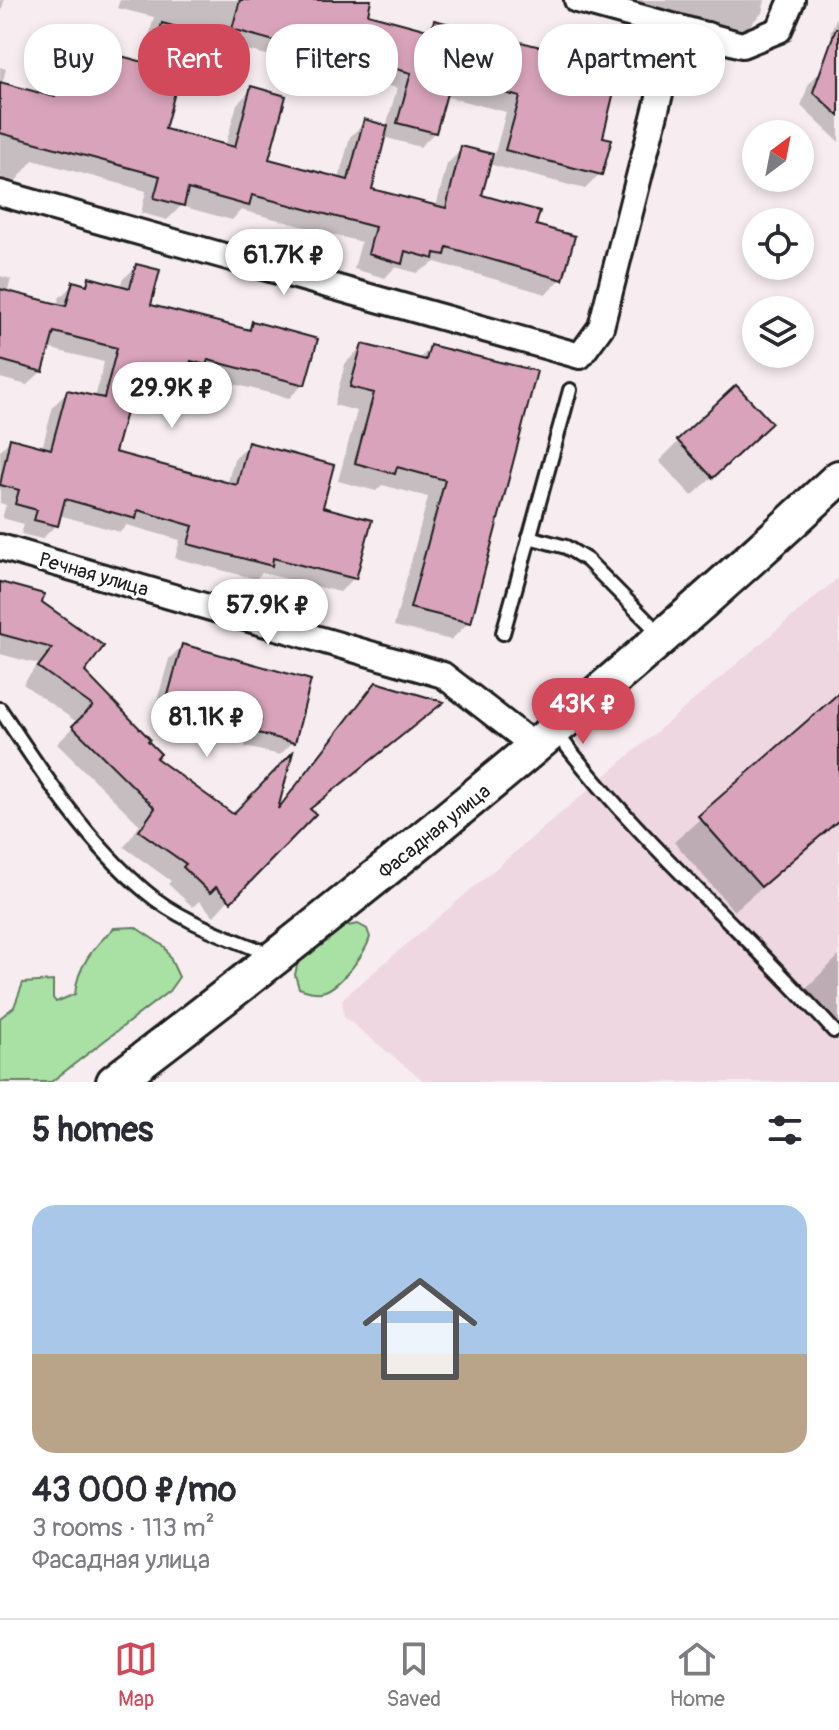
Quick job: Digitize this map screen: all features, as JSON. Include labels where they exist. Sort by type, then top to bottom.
[{"type":"main road","name":"Фасадная улица","points":[[114,1082],[278,957],[546,740],[839,478]]},
{"type":"street","points":[[577,0],[666,24]]},
{"type":"street","points":[[725,40],[742,45],[779,30],[792,0]]},
{"type":"street","points":[[0,193],[580,356],[601,327],[659,96]]},
{"type":"street","name":"Речная улица","points":[[0,547],[443,675],[546,740]]},
{"type":"lane","points":[[503,633],[570,390]]},
{"type":"lane","points":[[529,537],[566,547],[587,560],[663,636]]},
{"type":"lane","points":[[0,709],[54,791],[106,853],[147,893],[199,925],[278,957]]},
{"type":"lane","points":[[546,740],[784,975],[834,1031]]},
{"type":"shaded area","points":[[839,577],[839,1082],[425,1082],[344,1017],[342,999]]},
{"type":"green space","points":[[358,924],[367,929],[370,937],[352,968],[325,991],[299,988],[295,975],[298,961],[337,928]]},
{"type":"green space","points":[[135,927],[165,947],[179,977],[169,991],[51,1082],[0,1082],[0,1018],[14,1007],[23,983],[53,981],[53,998],[56,1002],[75,994],[83,966],[100,942],[114,928]]},
{"type":"building","points":[[240,0],[371,0],[368,14],[414,26],[414,96],[446,96],[436,133],[397,123],[411,73],[398,69],[398,24],[266,24],[266,39],[250,34],[250,24],[233,24]]},
{"type":"building","points":[[836,28],[839,28],[839,116],[813,92]]},
{"type":"building","points":[[522,42],[538,46],[538,96],[613,96],[603,137],[612,139],[602,175],[505,150],[520,97],[516,96],[522,96]]},
{"type":"building","points":[[122,56],[138,61],[138,96],[174,96],[165,129],[235,147],[251,86],[266,90],[266,96],[286,96],[269,159],[348,180],[364,119],[388,126],[372,189],[446,208],[461,146],[493,154],[482,195],[540,211],[536,225],[575,236],[563,280],[447,247],[445,255],[435,253],[434,259],[405,251],[402,264],[368,254],[375,227],[252,195],[249,206],[188,189],[184,206],[154,198],[160,176],[0,133],[0,82],[24,89],[24,96],[122,96]]},
{"type":"building","points":[[136,264],[160,270],[151,305],[250,330],[252,321],[318,339],[305,385],[208,360],[206,365],[191,361],[186,377],[151,367],[142,401],[130,398],[115,452],[237,485],[248,442],[334,465],[323,507],[372,520],[356,579],[273,558],[272,566],[188,544],[193,526],[138,510],[136,519],[65,499],[58,526],[34,520],[37,510],[15,504],[19,490],[0,485],[10,438],[51,449],[67,390],[104,398],[117,348],[54,332],[43,372],[0,360],[0,289],[66,306],[73,281],[87,285],[89,277],[130,288]]},
{"type":"building","points":[[362,344],[426,360],[430,345],[537,371],[471,623],[410,608],[445,480],[397,467],[395,474],[355,463],[374,393],[350,387]]},
{"type":"building","points":[[736,385],[772,423],[713,478],[677,440]]},
{"type":"building","points":[[0,582],[44,594],[42,602],[104,646],[85,672],[150,739],[148,741],[161,754],[156,758],[233,814],[293,752],[278,809],[376,682],[444,702],[310,809],[316,814],[231,902],[216,887],[210,893],[183,867],[186,864],[139,831],[155,808],[72,726],[93,706],[38,667],[52,648],[0,634]]},
{"type":"building","points":[[182,644],[311,680],[295,743],[258,733],[261,720],[168,695]]},
{"type":"building","points":[[839,693],[839,820],[761,887],[698,816]]}]
